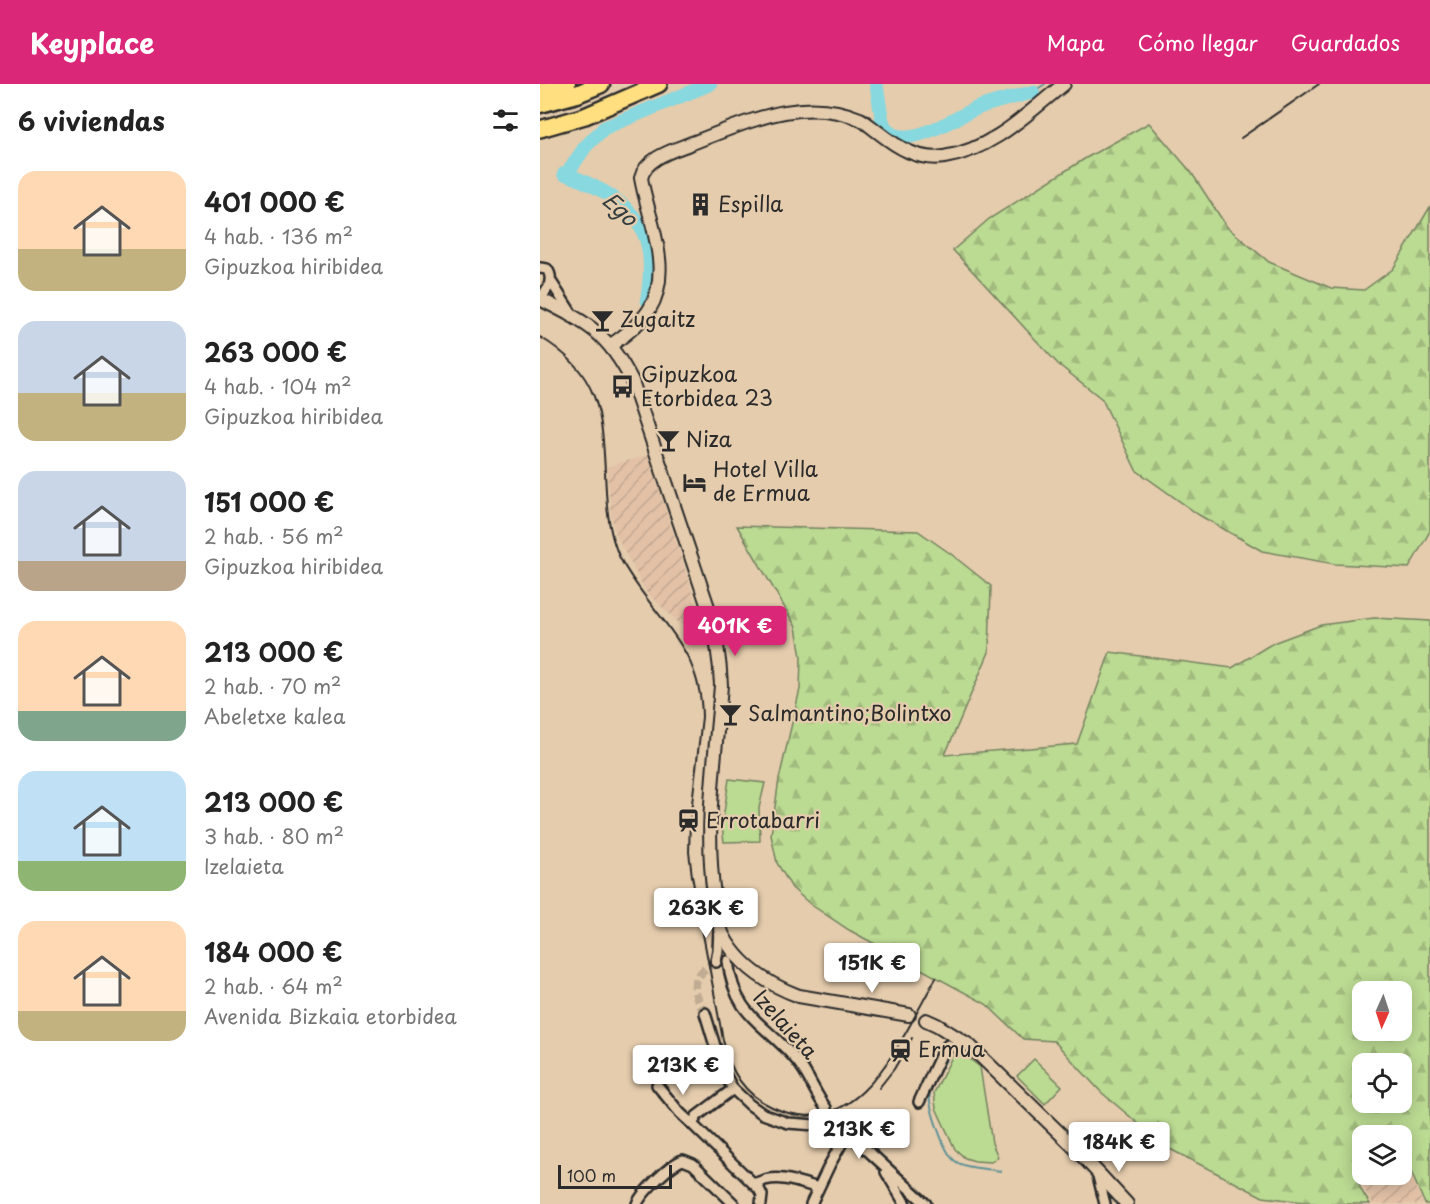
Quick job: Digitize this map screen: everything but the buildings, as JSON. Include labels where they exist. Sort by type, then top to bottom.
[{"type":"highway","points":[[540,92],[601,84]]},
{"type":"highway","points":[[540,129],[585,116],[659,84]]},
{"type":"highway","points":[[540,104],[572,89]]},
{"type":"street","points":[[611,345],[647,313],[656,294],[660,267],[641,178],[643,171],[650,163],[672,151],[766,114],[803,110],[846,114],[862,120],[908,153],[943,158],[983,145],[1064,84]]},
{"type":"street","points":[[540,268],[547,269],[550,274],[549,287],[540,299],[573,316],[601,335],[620,357],[632,381],[709,610],[718,646],[721,685],[709,832],[719,940],[715,961]]},
{"type":"street","points":[[550,280],[573,316]]},
{"type":"street","points":[[718,919],[722,934],[744,965]]},
{"type":"street","points":[[715,961],[723,956],[735,958],[763,979],[799,996],[909,1015]]},
{"type":"street","points":[[715,961],[744,965]]},
{"type":"street","name":"Izelaieta","points":[[728,961],[733,988],[741,1004],[796,1060],[826,1108]]},
{"type":"street","points":[[705,1013],[718,1061],[733,1089],[750,1105],[776,1119],[796,1124],[842,1127],[926,1204]]},
{"type":"street","points":[[926,1020],[964,1042],[1093,1166],[1127,1204]]},
{"type":"street","points":[[919,1102],[944,1050],[948,1045],[958,1048],[964,1042]]},
{"type":"street","points":[[657,1085],[680,1113],[761,1192],[761,1204]]},
{"type":"street","points":[[692,1124],[697,1116],[733,1089]]},
{"type":"street","points":[[811,1204],[848,1132]]},
{"type":"street","points":[[637,1204],[643,1194],[670,1168],[684,1160],[693,1164],[734,1204]]},
{"type":"street","points":[[1093,1166],[1105,1204]]},
{"type":"street","points":[[886,1169],[905,1204]]},
{"type":"street","points":[[754,1184],[765,1178],[777,1178],[818,1188]]},
{"type":"shaded area","points":[[648,455],[700,621],[681,625],[646,592],[616,535],[611,515],[607,467]]},
{"type":"shaded area","points":[[1412,1178],[1423,1204],[1373,1204],[1363,1186],[1412,1185]]},
{"type":"green space","points":[[1149,123],[1191,172],[1227,227],[1269,262],[1331,288],[1364,290],[1393,269],[1430,207],[1430,531],[1409,568],[1335,564],[1262,551],[1199,515],[1136,470],[1102,399],[1058,364],[953,250],[989,219],[1086,158]]},
{"type":"green space","points":[[737,526],[918,531],[991,586],[989,652],[945,755],[1077,744],[1110,652],[1232,668],[1273,643],[1321,625],[1374,618],[1430,621],[1430,1204],[1425,1204],[1412,1174],[1412,1125],[1352,1125],[1352,1185],[1360,1185],[1370,1204],[1321,1204],[1263,1197],[1166,1147],[1101,1092],[1054,1041],[1023,1039],[986,1004],[849,930],[810,904],[792,888],[777,863],[771,835],[779,779],[800,689],[801,657],[796,627]]},
{"type":"green space","points":[[729,779],[765,783],[759,808],[760,841],[724,842],[722,826]]},
{"type":"green space","points":[[954,1053],[967,1057],[980,1067],[992,1143],[998,1157],[991,1162],[965,1158],[955,1149],[936,1108],[934,1093]]},
{"type":"green space","points":[[1034,1059],[1062,1086],[1045,1104],[1017,1076]]},
{"type":"waterway","points":[[567,174],[585,147],[604,128],[710,84]]},
{"type":"waterway","points":[[876,84],[884,125],[892,134],[903,137],[931,131],[980,107],[1033,92]]},
{"type":"waterway","points":[[1033,92],[1045,84]]},
{"type":"waterway","name":"Ego","points":[[564,174],[580,179],[606,193],[621,204],[640,227],[649,252],[647,300]]},
{"type":"waterway","points":[[952,1050],[930,1092],[931,1106],[941,1139],[951,1156],[960,1164],[1000,1171]]},
{"type":"tunnel","points":[[705,1013],[697,998],[695,985],[700,974],[714,963]]},
{"type":"railway","points":[[1241,138],[1319,84]]},
{"type":"railway","points":[[540,337],[562,352],[578,368],[589,385],[601,423],[606,500],[611,534],[620,558],[632,579],[684,650],[693,669],[699,691],[702,717],[690,821],[689,852],[723,1040],[733,1071],[745,1088],[772,1107],[803,1116],[830,1112],[853,1099],[874,1080],[892,1055],[936,978]]},
{"type":"railway","points":[[879,1088],[894,1069],[912,1038]]},
{"type":"place","name":"Espilla","points":[[700,205]]},
{"type":"place","name":"Zugaitz","points":[[602,320]]},
{"type":"place","name":"Gipuzkoa Etorbidea 23","points":[[623,387]]},
{"type":"place","name":"Niza","points":[[668,440]]},
{"type":"place","name":"Hotel Villa de Ermua","points":[[695,482]]},
{"type":"place","name":"Salmantino;Bolintxo","points":[[730,714]]},
{"type":"place","name":"Errotabarri","points":[[688,821]]},
{"type":"place","name":"Ermua","points":[[900,1050]]}]
